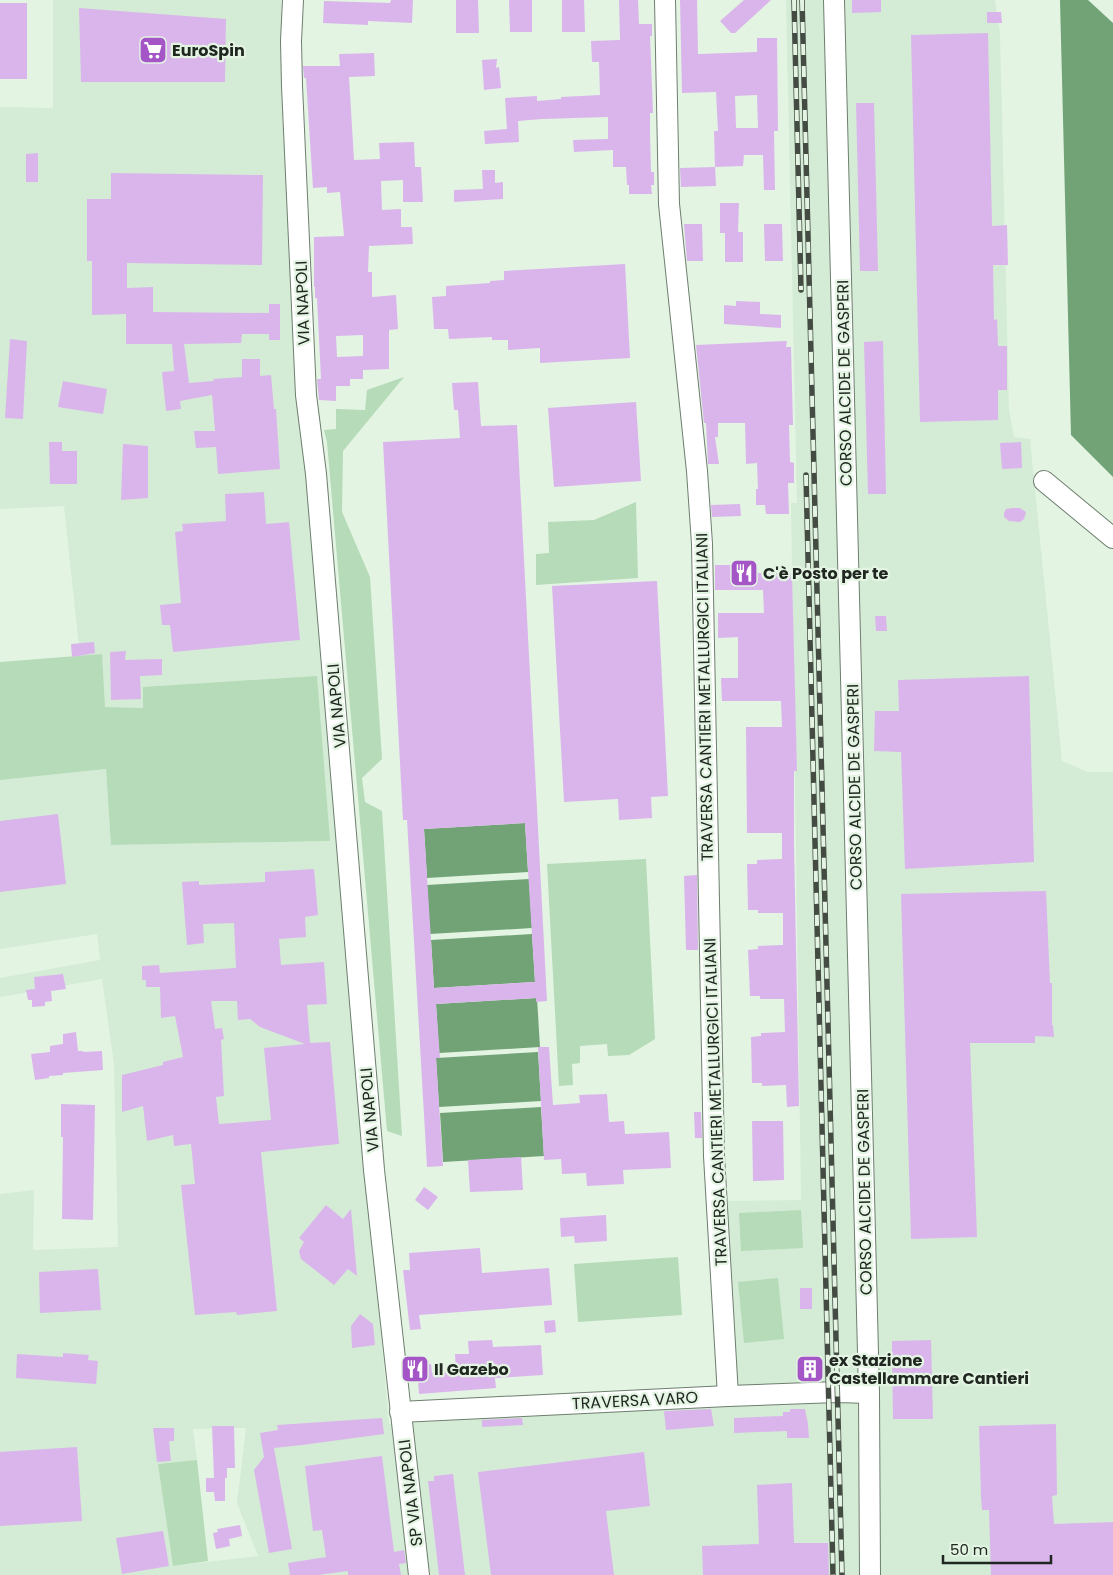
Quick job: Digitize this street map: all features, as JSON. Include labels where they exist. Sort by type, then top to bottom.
[{"type":"street","name":"VIA NAPOLI","points":[[293,0],[291,41],[293,106],[306,395],[316,474],[374,1170],[400,1412]]},
{"type":"street","name":"TRAVERSA CANTIERI METALLURGICI ITALIANI","points":[[664,0],[669,204],[697,471],[702,544],[714,1156],[728,1396]]},
{"type":"street","name":"CORSO ALCIDE DE GASPERI","points":[[834,0],[869,1393],[870,1575]]},
{"type":"street","points":[[1044,481],[1113,538]]},
{"type":"street","name":"TRAVERSA VARO","points":[[400,1412],[728,1396],[837,1392],[869,1393]]},
{"type":"street","name":"SP VIA NAPOLI","points":[[400,1412],[419,1575]]},
{"type":"shaded area","points":[[53,0],[281,0],[282,110],[300,413],[389,1424],[734,1404],[728,1201],[801,1200],[791,503],[797,503],[786,0],[995,0],[1000,33],[1009,410],[1014,437],[1030,439],[1062,761],[1088,772],[1113,772],[1113,1575],[0,1575],[0,1194],[34,1190],[33,1250],[118,1247],[114,1064],[102,979],[0,997],[0,978],[100,960],[97,934],[0,949],[0,780],[106,769],[111,845],[330,841],[143,687],[143,708],[104,707],[102,654],[80,656],[64,506],[0,509],[0,107],[53,108]],"holes":[[[246,1428],[237,1503],[258,1556],[173,1566],[159,1464],[197,1460],[193,1429]]]},
{"type":"shaded area","points":[[1060,0],[1113,0],[1113,477],[1071,435]]},
{"type":"shaded area","points":[[404,377],[343,451],[342,512],[370,577],[382,759],[362,778],[365,802],[382,811],[402,1136],[387,1131],[327,442],[324,430],[336,429],[336,409],[365,410],[367,390]]},
{"type":"shaded area","points":[[636,502],[638,578],[536,585],[536,554],[549,553],[548,522],[594,520]]},
{"type":"shaded area","points":[[102,654],[105,707],[143,708],[143,687],[317,676],[330,841],[111,845],[106,769],[0,780],[0,662]]},
{"type":"shaded area","points":[[525,823],[528,872],[427,878],[424,829]]},
{"type":"shaded area","points":[[646,859],[655,1039],[629,1055],[608,1056],[607,1044],[580,1046],[580,1063],[572,1064],[573,1085],[559,1086],[547,864]]},
{"type":"shaded area","points":[[529,879],[532,928],[430,934],[427,885]]},
{"type":"shaded area","points":[[532,934],[535,982],[434,988],[431,940]]},
{"type":"shaded area","points":[[537,998],[540,1047],[439,1053],[436,1004]]},
{"type":"shaded area","points":[[538,1052],[541,1101],[439,1107],[436,1058]]},
{"type":"shaded area","points":[[541,1107],[544,1156],[443,1162],[440,1113]]},
{"type":"shaded area","points":[[801,1210],[803,1248],[741,1251],[739,1213]]},
{"type":"shaded area","points":[[678,1257],[682,1315],[578,1322],[574,1264]]},
{"type":"shaded area","points":[[778,1278],[784,1339],[744,1343],[738,1282]]},
{"type":"shaded area","points":[[197,1460],[208,1561],[173,1566],[158,1464]]},
{"type":"pier","points":[[1088,0],[1113,0],[1113,23]]},
{"type":"building","points":[[391,0],[413,0],[412,23],[368,21],[368,25],[323,23],[324,1],[390,3]]},
{"type":"building","points":[[456,0],[478,0],[479,33],[456,33]]},
{"type":"building","points":[[509,0],[532,0],[532,32],[510,32]]},
{"type":"building","points":[[562,0],[584,0],[585,32],[562,32]]},
{"type":"building","points":[[619,0],[638,0],[639,24],[652,24],[652,36],[650,36],[653,113],[650,113],[650,134],[651,172],[654,172],[654,185],[651,185],[652,194],[629,194],[626,167],[613,167],[613,150],[574,152],[573,140],[608,139],[608,117],[518,121],[519,142],[485,144],[484,131],[507,129],[505,98],[537,96],[537,101],[561,99],[561,97],[600,95],[599,62],[592,62],[591,41],[620,40]]},
{"type":"building","points":[[680,0],[697,0],[698,54],[757,52],[757,38],[777,38],[778,131],[774,131],[775,190],[764,190],[763,155],[744,155],[743,166],[715,167],[714,131],[718,131],[716,92],[682,93]],"holes":[[[757,95],[758,128],[736,128],[735,96]]]},
{"type":"building","points":[[744,0],[771,0],[735,33],[731,33],[720,21]]},
{"type":"building","points":[[852,0],[881,0],[881,12],[852,13]]},
{"type":"building","points":[[0,3],[27,3],[27,79],[0,79]]},
{"type":"building","name":"EuroSpin","points":[[79,8],[226,19],[225,82],[81,82]]},
{"type":"building","points":[[987,12],[1001,12],[1002,23],[987,23]]},
{"type":"building","points":[[988,33],[992,226],[1007,225],[1008,265],[993,265],[994,320],[997,319],[998,346],[1007,346],[1007,390],[998,390],[998,420],[920,422],[911,35]]},
{"type":"building","points":[[374,53],[375,76],[349,77],[354,160],[380,159],[379,143],[414,142],[415,167],[421,167],[423,202],[403,202],[403,180],[381,181],[382,210],[401,209],[401,227],[412,227],[413,244],[369,246],[368,272],[372,272],[372,297],[396,295],[398,329],[389,330],[389,369],[363,370],[363,379],[350,379],[350,386],[336,386],[336,401],[319,400],[317,379],[321,379],[317,298],[315,298],[314,287],[314,237],[344,236],[340,192],[327,193],[327,187],[313,188],[306,78],[304,78],[303,66],[340,66],[339,54]],"holes":[[[363,335],[363,356],[337,357],[336,336]]]},
{"type":"building","points":[[497,59],[496,68],[499,67],[501,88],[484,90],[482,60]]},
{"type":"building","points":[[856,103],[874,103],[878,271],[860,271]]},
{"type":"building","points":[[38,153],[38,182],[26,182],[26,154]]},
{"type":"building","points":[[715,167],[716,186],[681,187],[680,168]]},
{"type":"building","points":[[482,170],[495,170],[495,183],[503,182],[503,199],[454,202],[454,190],[483,189]]},
{"type":"building","points":[[111,173],[263,175],[262,265],[127,263],[127,288],[153,287],[153,312],[269,313],[269,304],[280,304],[280,340],[269,340],[269,334],[242,334],[241,343],[184,344],[189,383],[242,377],[242,359],[260,359],[260,376],[271,375],[274,409],[276,409],[280,469],[218,474],[216,447],[196,448],[194,431],[215,431],[212,395],[180,401],[181,409],[166,411],[162,372],[174,371],[172,344],[126,344],[126,314],[92,315],[92,261],[87,261],[87,199],[111,199]]},
{"type":"building","points":[[720,203],[739,203],[738,232],[743,232],[743,262],[725,262],[725,233],[720,233]]},
{"type":"building","points":[[684,224],[702,224],[703,261],[687,261]]},
{"type":"building","points":[[764,224],[782,224],[783,261],[765,261]]},
{"type":"building","points":[[625,264],[630,358],[540,363],[540,348],[508,350],[508,340],[492,340],[492,337],[449,339],[448,329],[434,329],[432,297],[446,296],[446,286],[490,283],[490,281],[504,280],[504,271]]},
{"type":"building","points":[[736,301],[760,302],[760,314],[781,315],[781,328],[724,324],[724,305],[736,306]]},
{"type":"building","points":[[10,339],[27,341],[23,419],[5,418]]},
{"type":"building","points":[[787,341],[786,347],[791,347],[793,425],[789,425],[790,462],[794,463],[794,483],[788,483],[789,514],[766,514],[765,505],[756,505],[756,489],[758,489],[757,463],[746,464],[745,423],[718,423],[718,437],[715,437],[719,464],[708,464],[706,423],[704,423],[696,345]]},
{"type":"building","points":[[883,341],[886,494],[868,494],[864,342]]},
{"type":"building","points":[[63,381],[107,389],[103,414],[58,407]]},
{"type":"building","points":[[478,382],[481,426],[517,425],[547,1001],[536,1002],[536,998],[436,1004],[440,1058],[436,1058],[443,1166],[427,1167],[407,820],[403,820],[383,442],[460,438],[458,410],[454,410],[452,383]],"holes":[[[525,823],[535,982],[434,988],[424,829]]]},
{"type":"building","points":[[636,402],[641,481],[554,487],[548,408]]},
{"type":"building","points":[[49,442],[62,442],[62,451],[77,451],[77,484],[50,484]]},
{"type":"building","points":[[1021,442],[1022,468],[1002,469],[1000,443]]},
{"type":"building","points":[[123,444],[148,446],[148,498],[121,500]]},
{"type":"building","points":[[264,492],[266,524],[289,522],[300,640],[173,652],[170,625],[162,625],[160,605],[181,603],[175,532],[183,531],[182,524],[226,521],[225,494]]},
{"type":"building","points":[[740,504],[741,516],[712,517],[711,505]]},
{"type":"building","points":[[1020,508],[1026,512],[1024,519],[1020,522],[1009,521],[1004,517],[1006,509]]},
{"type":"building","points":[[715,565],[757,565],[757,573],[792,573],[797,771],[794,771],[794,844],[799,1106],[787,1107],[786,1085],[762,1086],[762,1083],[752,1083],[751,1037],[761,1036],[761,1033],[785,1032],[784,999],[760,999],[760,996],[750,996],[748,950],[758,949],[758,946],[783,945],[783,913],[758,913],[758,910],[748,910],[747,864],[757,864],[757,860],[782,859],[782,833],[747,833],[746,727],[782,727],[781,701],[722,701],[721,678],[738,678],[738,637],[718,638],[718,613],[764,613],[763,590],[715,590]]},
{"type":"building","points":[[657,581],[668,796],[651,797],[652,818],[619,820],[618,799],[564,802],[552,586]]},
{"type":"building","points":[[875,616],[886,616],[887,631],[876,631]]},
{"type":"building","points":[[94,642],[95,653],[72,657],[71,644]]},
{"type":"building","points":[[126,651],[125,660],[162,659],[162,675],[140,676],[141,699],[111,700],[110,652]]},
{"type":"building","points":[[1029,676],[1034,862],[905,869],[901,752],[874,751],[875,711],[899,711],[898,680]]},
{"type":"building","points":[[58,814],[66,884],[0,892],[0,821]]},
{"type":"building","points":[[314,869],[318,915],[305,917],[306,937],[279,939],[281,965],[324,962],[327,1004],[307,1005],[310,1043],[330,1042],[339,1144],[261,1152],[277,1311],[237,1315],[236,1312],[195,1315],[181,1185],[195,1184],[191,1144],[174,1146],[173,1135],[147,1141],[143,1106],[122,1112],[122,1075],[163,1065],[163,1062],[183,1057],[175,1016],[161,1018],[160,987],[146,987],[146,980],[142,980],[142,966],[159,965],[160,973],[236,968],[234,923],[203,924],[204,943],[187,945],[182,882],[199,881],[199,885],[265,882],[265,872]],"holes":[[[211,1001],[237,1001],[238,1020],[250,1019],[260,1027],[305,1044],[264,1048],[271,1120],[219,1124],[216,1097],[224,1096],[221,1040],[224,1039],[222,1028],[215,1029]]]},
{"type":"building","points":[[697,875],[698,950],[686,950],[684,876]]},
{"type":"building","points":[[1046,891],[1054,1037],[1035,1036],[1035,1043],[970,1043],[977,1237],[911,1239],[901,894]]},
{"type":"building","points":[[63,974],[66,989],[51,991],[52,1001],[45,1002],[45,1006],[32,1007],[32,1000],[28,1000],[26,990],[35,989],[34,977]]},
{"type":"building","points":[[76,1032],[78,1051],[102,1051],[103,1070],[63,1073],[63,1075],[35,1080],[31,1054],[50,1052],[50,1046],[63,1044],[63,1034]]},
{"type":"building","points":[[538,1047],[549,1047],[553,1105],[580,1103],[579,1095],[607,1094],[609,1122],[624,1121],[625,1134],[669,1132],[671,1168],[623,1170],[624,1184],[587,1186],[586,1173],[562,1174],[561,1159],[544,1160]]},
{"type":"building","points":[[61,1104],[95,1105],[93,1220],[62,1219],[63,1137],[61,1137]]},
{"type":"building","points":[[694,1112],[701,1112],[702,1138],[695,1138]]},
{"type":"building","points":[[752,1121],[783,1121],[784,1180],[753,1181]]},
{"type":"building","points":[[521,1157],[523,1190],[470,1192],[468,1160]]},
{"type":"building","points":[[424,1187],[438,1197],[428,1210],[415,1200]]},
{"type":"building","points":[[326,1205],[343,1219],[351,1209],[357,1276],[348,1269],[334,1285],[301,1259],[299,1251],[304,1242],[299,1238]]},
{"type":"building","points":[[606,1215],[607,1241],[575,1243],[574,1236],[561,1237],[560,1218]]},
{"type":"building","points":[[480,1248],[482,1273],[549,1268],[552,1305],[419,1315],[421,1329],[410,1330],[403,1270],[410,1270],[409,1253]]},
{"type":"building","points":[[98,1269],[101,1310],[40,1313],[39,1272]]},
{"type":"building","points":[[800,1288],[812,1288],[812,1309],[800,1309]]},
{"type":"building","points":[[360,1314],[373,1324],[375,1345],[352,1348],[351,1326]]},
{"type":"building","points":[[555,1320],[556,1332],[545,1333],[544,1321]]},
{"type":"building","points":[[492,1340],[493,1347],[541,1345],[543,1375],[495,1378],[496,1388],[419,1394],[417,1365],[431,1364],[432,1373],[456,1371],[455,1354],[469,1354],[468,1341]]},
{"type":"building","points":[[931,1340],[933,1419],[893,1419],[892,1341]]},
{"type":"building","points":[[63,1353],[89,1355],[88,1360],[98,1361],[96,1384],[16,1378],[17,1354],[63,1357]]},
{"type":"building","name":"ex Stazione Castellammare Cantieri","points":[[803,1355],[818,1355],[818,1381],[803,1381]]},
{"type":"building","points":[[711,1409],[714,1426],[666,1430],[664,1411]]},
{"type":"building","points":[[790,1409],[805,1409],[809,1438],[787,1438],[787,1431],[734,1433],[734,1418],[783,1416],[783,1412],[790,1412]]},
{"type":"building","points":[[382,1418],[384,1434],[274,1448],[292,1549],[269,1553],[254,1470],[264,1457],[260,1433],[278,1430],[277,1425]]},
{"type":"building","points":[[522,1418],[523,1425],[482,1427],[482,1420]]},
{"type":"building","points":[[1056,1424],[1057,1495],[1052,1496],[1054,1524],[1113,1522],[1113,1575],[991,1575],[989,1510],[982,1510],[979,1426]]},
{"type":"building","points":[[212,1426],[234,1426],[235,1468],[227,1468],[225,1501],[215,1501],[214,1492],[206,1492],[206,1478],[214,1478]]},
{"type":"building","points":[[153,1428],[174,1428],[174,1441],[169,1441],[171,1461],[157,1462]]},
{"type":"building","points":[[77,1447],[82,1521],[0,1526],[0,1452]]},
{"type":"building","points":[[644,1452],[650,1506],[606,1511],[614,1575],[491,1575],[478,1472]]},
{"type":"building","points":[[382,1456],[394,1552],[404,1550],[406,1563],[399,1564],[401,1575],[348,1575],[348,1571],[318,1575],[290,1575],[288,1563],[326,1557],[322,1530],[313,1531],[305,1466]]},
{"type":"building","points":[[453,1474],[465,1575],[439,1575],[428,1481],[434,1481],[434,1476]]},
{"type":"building","points":[[792,1483],[794,1543],[828,1543],[829,1575],[703,1575],[702,1546],[759,1544],[757,1485]]},
{"type":"building","points":[[240,1525],[242,1536],[229,1539],[230,1546],[216,1549],[213,1533],[218,1532],[217,1529]]},
{"type":"building","points":[[163,1531],[169,1566],[122,1574],[116,1538]]},
{"type":"railway","points":[[794,0],[801,290]]},
{"type":"railway","points":[[802,0],[842,1575]]},
{"type":"railway","points":[[806,475],[833,1575]]},
{"type":"place","name":"EuroSpin","points":[[153,50]]},
{"type":"place","name":"C'è Posto per te","points":[[744,573]]},
{"type":"place","name":"Il Gazebo","points":[[415,1369]]},
{"type":"place","name":"ex Stazione Castellammare Cantieri","points":[[810,1369]]}]
